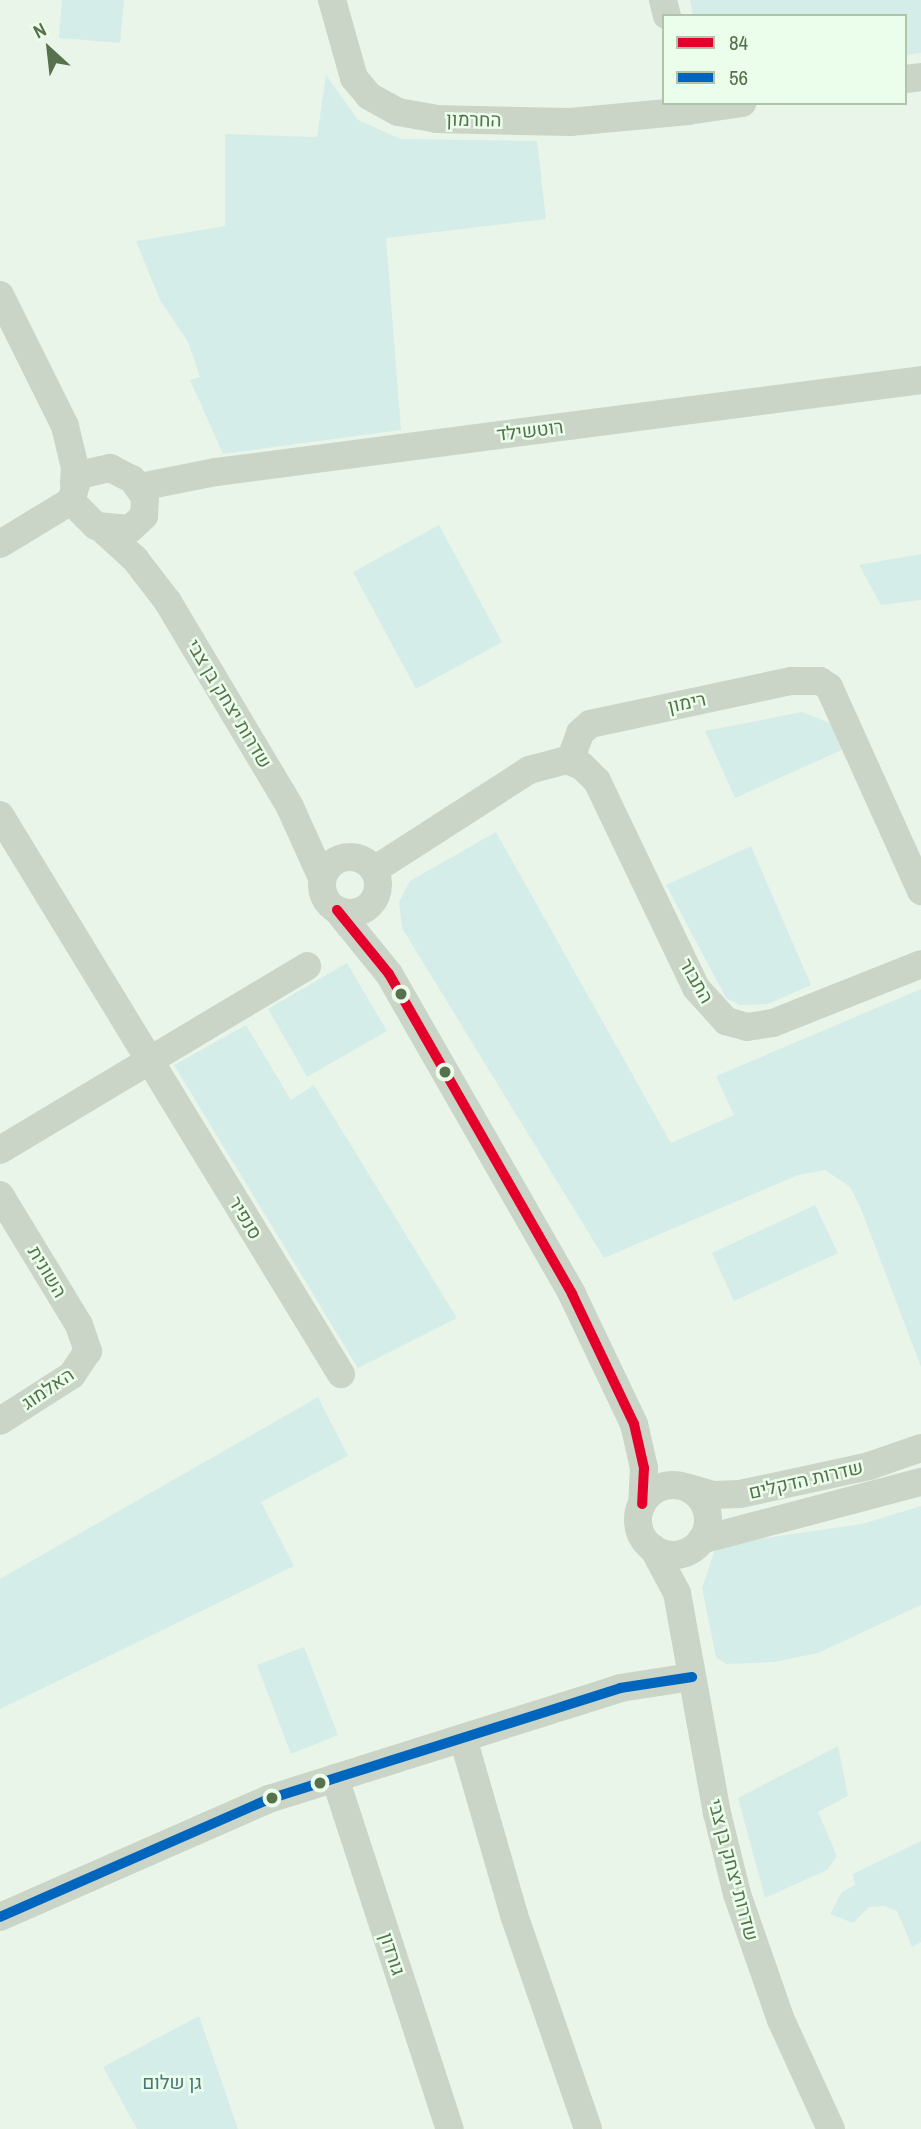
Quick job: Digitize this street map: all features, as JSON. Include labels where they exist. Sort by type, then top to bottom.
[{"type":"street","name":"החרמון","points":[[332,0],[345,57],[354,78],[377,102],[410,116],[570,122],[714,105]]},
{"type":"street","points":[[0,295],[65,426],[75,462],[72,492],[85,520],[102,529],[130,529],[144,516],[146,502],[140,487],[127,475],[110,468],[85,451],[65,426]]},
{"type":"street","name":"רוטשילד","points":[[140,487],[216,472],[921,380]]},
{"type":"street","points":[[0,544],[72,492],[88,470],[110,468]]},
{"type":"street","name":"שדרות יצחק בן צבי","points":[[144,516],[167,601]]},
{"type":"street","name":"שדרות יצחק בן צבי","points":[[102,529],[135,559],[167,601],[290,807],[322,878]]},
{"type":"street","name":"רימון","points":[[570,761],[580,733],[590,724],[791,681],[820,681],[829,687],[921,891]]},
{"type":"street","points":[[337,910],[359,911],[368,873],[529,770],[549,762],[570,761]]},
{"type":"street","name":"התבור","points":[[570,761],[597,780],[696,988],[726,1021],[747,1027],[773,1023],[921,964]]},
{"type":"street","name":"שדרות יצחק בן צבי","points":[[290,807],[324,839],[368,873]]},
{"type":"street","name":"סנפיר","points":[[0,815],[341,1374]]},
{"type":"street","points":[[368,873],[337,859],[322,878],[325,898],[389,974],[536,1225],[631,1415],[658,1458],[706,1509],[708,1525],[698,1544],[673,1555],[653,1548],[640,1530],[644,1468],[631,1415]]},
{"type":"street","points":[[368,873],[378,932],[389,974]]},
{"type":"street","points":[[0,1150],[307,967]]},
{"type":"street","name":"השונית","points":[[0,1195],[79,1325],[88,1351]]},
{"type":"street","name":"האלמוג","points":[[0,1420],[72,1376],[88,1351]]},
{"type":"street","name":"שדרות הדקלים","points":[[686,1487],[713,1495],[740,1494],[860,1468],[921,1448]]},
{"type":"street","name":"שדרות הדקלים","points":[[698,1544],[921,1482]]},
{"type":"street","points":[[642,1504],[662,1486],[686,1487]]},
{"type":"street","name":"שדרות יצחק בן צבי","points":[[678,1598],[681,1572],[698,1544]]},
{"type":"street","name":"שדרות יצחק בן צבי","points":[[653,1548],[667,1568],[678,1598],[716,1812],[744,1915],[780,2020],[831,2129]]},
{"type":"street","points":[[0,1917],[251,1805],[620,1688],[692,1677]]},
{"type":"street","points":[[463,1738],[514,1916],[587,2129]]},
{"type":"street","name":"גורדון","points":[[335,1779],[450,2129]]},
{"type":"green space","points":[[62,0],[124,0],[120,43],[59,38]]},
{"type":"green space","points":[[690,0],[921,0],[921,53],[907,55],[907,14],[693,14]]},
{"type":"green space","points":[[326,75],[358,120],[401,139],[537,141],[546,219],[386,238],[401,430],[223,454],[190,380],[200,377],[188,342],[160,300],[136,241],[225,226],[225,134],[317,137]]},
{"type":"green space","points":[[439,525],[502,642],[416,689],[353,572]]},
{"type":"green space","points":[[921,554],[921,600],[881,605],[859,565]]},
{"type":"green space","points":[[802,712],[830,723],[844,749],[735,798],[705,731]]},
{"type":"green space","points":[[496,832],[671,1143],[734,1115],[716,1076],[921,989],[921,1367],[861,1209],[850,1187],[825,1170],[798,1175],[604,1258],[402,928],[399,902],[410,881]]},
{"type":"green space","points":[[751,846],[811,985],[768,1004],[740,1005],[726,998],[666,885]]},
{"type":"green space","points":[[347,963],[387,1031],[307,1077],[268,1009]]},
{"type":"green space","points":[[246,1025],[291,1100],[314,1085],[457,1318],[358,1368],[174,1065]]},
{"type":"green space","points":[[815,1205],[838,1253],[734,1301],[712,1253]]},
{"type":"green space","points":[[318,1397],[348,1456],[261,1502],[294,1566],[0,1709],[0,1579]]},
{"type":"green space","points":[[921,1506],[921,1605],[818,1653],[774,1662],[726,1664],[716,1657],[702,1588],[714,1552],[724,1544],[862,1524]]},
{"type":"green space","points":[[304,1647],[338,1735],[291,1754],[257,1665]]},
{"type":"green space","points":[[838,1746],[848,1796],[818,1812],[837,1856],[827,1870],[765,1898],[738,1798]]},
{"type":"green space","points":[[921,1841],[921,1942],[912,1947],[897,1911],[884,1906],[869,1907],[853,1923],[830,1914],[842,1892],[855,1885],[853,1874]]},
{"type":"green space","name":"גן שלום","points":[[199,2016],[238,2129],[137,2129],[103,2067]]},
{"type":"transit line","name":"84","points":[[337,910],[389,974],[572,1294],[634,1424],[644,1468],[642,1504]]},
{"type":"transit line","name":"56","points":[[0,1917],[269,1799],[620,1688],[692,1677]]}]
